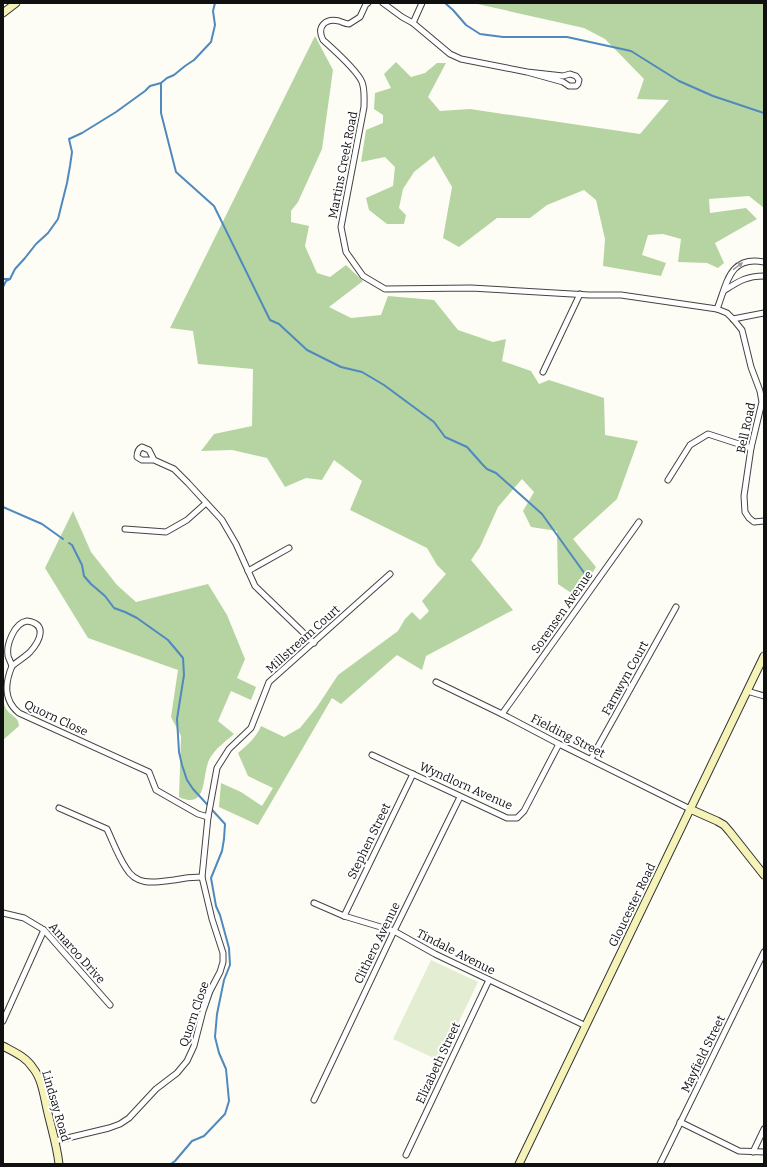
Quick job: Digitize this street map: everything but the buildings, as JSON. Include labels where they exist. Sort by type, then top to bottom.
[{"type":"main road","points":[[3,13],[16,3]]},
{"type":"main road","name":"Gloucester Road","points":[[519,1164],[764,656]]},
{"type":"main road","points":[[690,808],[724,826],[764,875]]},
{"type":"main road","name":"Lindsay Road","points":[[3,1046],[22,1056],[36,1071],[42,1087],[59,1164]]},
{"type":"street","name":"Martins Creek Road","points":[[368,3],[366,4],[360,17],[349,24],[338,21],[326,22],[322,25],[320,31],[320,35],[323,40],[358,74],[364,91],[364,107],[341,227],[346,252],[363,276],[385,289],[471,288],[580,294]]},
{"type":"street","points":[[383,3],[402,18],[413,23],[450,54],[461,59],[527,72],[563,82],[569,86],[576,86],[579,80],[576,76],[570,74],[563,76],[527,72]]},
{"type":"street","points":[[413,23],[422,3]]},
{"type":"street","points":[[717,309],[732,270],[743,262],[764,262]]},
{"type":"street","points":[[725,290],[741,280],[756,276],[764,276]]},
{"type":"street","name":"Bell Road","points":[[580,294],[621,295],[717,309],[727,313],[742,330],[751,367],[760,391],[762,402],[762,414],[751,448],[744,496],[745,512],[754,522],[764,521]]},
{"type":"street","points":[[543,372],[580,294]]},
{"type":"street","points":[[733,319],[764,314]]},
{"type":"street","points":[[668,480],[690,445],[708,434],[751,448]]},
{"type":"street","points":[[154,460],[174,469],[222,520],[236,544],[255,586],[314,643]]},
{"type":"street","points":[[125,529],[166,532],[187,520],[206,503]]},
{"type":"street","name":"Sorensen Avenue","points":[[502,714],[639,522]]},
{"type":"street","points":[[248,571],[289,548]]},
{"type":"street","name":"Millstream Court","points":[[216,768],[229,749],[251,728],[269,682],[390,574]]},
{"type":"street","name":"Farnwyn Court","points":[[591,759],[676,607]]},
{"type":"street","points":[[27,621],[34,623],[41,630],[39,640],[30,652],[12,666],[8,656],[12,635],[21,623],[27,621]]},
{"type":"street","name":"Quorn Close","points":[[12,666],[7,680],[7,691],[12,708],[19,713],[148,772],[156,790],[198,814],[209,814]]},
{"type":"street","name":"Fielding Street","points":[[436,682],[690,808]]},
{"type":"street","points":[[747,691],[764,696]]},
{"type":"street","name":"Wyndlorn Avenue","points":[[372,755],[507,818],[517,818],[524,811],[560,744]]},
{"type":"street","name":"Quorn Close","points":[[55,1142],[109,1128],[120,1124],[129,1118],[148,1097],[177,1073],[187,1061],[194,1046],[210,991],[220,972],[223,962],[223,953],[212,919],[202,877],[216,768]]},
{"type":"street","name":"Stephen Street","points":[[344,916],[413,774]]},
{"type":"street","name":"Clithero Avenue","points":[[314,1100],[394,931],[460,797]]},
{"type":"street","points":[[59,808],[107,829],[126,869],[132,877],[138,880],[152,883],[190,877],[202,877]]},
{"type":"street","name":"Tindale Avenue","points":[[314,903],[344,916],[394,931],[435,954],[586,1026]]},
{"type":"street","name":"Amaroo Drive","points":[[3,912],[24,918],[44,930],[110,1005]]},
{"type":"street","points":[[3,1021],[44,930]]},
{"type":"street","name":"Mayfield Street","points":[[660,1164],[764,952]]},
{"type":"street","name":"Elizabeth Street","points":[[406,1155],[490,980]]},
{"type":"street","points":[[680,1122],[739,1151],[764,1152]]},
{"type":"street","points":[[753,1152],[764,1129]]},
{"type":"green space","points":[[473,3],[761,3],[764,5],[764,208],[749,196],[709,199],[710,213],[746,208],[757,219],[715,243],[724,263],[718,268],[707,263],[678,262],[681,239],[663,234],[648,235],[642,255],[666,263],[661,276],[603,266],[605,239],[596,200],[584,190],[547,205],[530,218],[497,218],[459,247],[443,238],[452,187],[434,156],[414,172],[403,189],[399,208],[406,215],[404,224],[387,224],[369,210],[366,198],[393,186],[395,167],[385,157],[361,162],[366,130],[383,123],[383,115],[374,109],[375,93],[391,88],[384,74],[396,62],[411,77],[425,73],[437,63],[446,63],[428,97],[440,111],[470,109],[640,134],[669,100],[637,99],[644,79],[605,39],[584,28]]},
{"type":"green space","points":[[315,36],[333,70],[322,149],[298,202],[291,211],[291,222],[309,226],[305,246],[317,273],[330,277],[346,265],[363,281],[329,307],[351,318],[381,315],[388,296],[434,300],[458,330],[493,342],[506,339],[502,361],[531,371],[539,384],[549,380],[604,398],[605,435],[638,441],[617,499],[573,539],[596,567],[577,597],[558,584],[557,531],[531,527],[523,511],[534,492],[522,479],[498,507],[480,547],[471,560],[513,610],[426,656],[422,670],[397,655],[341,704],[332,698],[258,825],[219,807],[221,783],[241,792],[262,806],[273,788],[248,776],[238,753],[254,738],[261,726],[284,737],[300,728],[317,707],[338,675],[398,631],[405,619],[412,612],[420,620],[429,611],[422,601],[446,574],[437,565],[427,548],[350,510],[362,481],[334,460],[322,480],[306,478],[285,487],[267,458],[232,450],[201,451],[214,434],[252,426],[253,369],[198,364],[193,331],[170,328]]},
{"type":"green space","points":[[73,511],[91,552],[117,585],[136,602],[208,584],[227,615],[245,659],[237,678],[256,687],[251,700],[231,691],[218,721],[234,734],[212,754],[207,765],[200,795],[195,799],[189,800],[179,797],[181,736],[171,717],[178,670],[88,638],[45,568]]},
{"type":"green space","points":[[3,700],[6,709],[18,721],[19,726],[3,740]]},
{"type":"green space","points":[[431,960],[478,982],[440,1061],[393,1039]]},
{"type":"waterway","points":[[3,287],[6,281],[10,279],[15,269],[36,244],[48,233],[58,219],[67,183],[72,152],[69,139],[82,133],[116,112],[150,86],[161,83],[194,60],[211,42],[215,25],[213,11],[215,3]]},
{"type":"waterway","points":[[445,3],[466,25],[480,34],[503,37],[567,37],[631,51],[679,81],[713,96],[764,113]]},
{"type":"waterway","points":[[161,83],[161,113],[176,172],[214,206],[270,320],[279,324],[307,350],[341,367],[362,372],[384,385],[434,422],[445,437],[467,447],[487,469],[496,473],[542,514],[585,574]]},
{"type":"waterway","points":[[3,279],[10,279]]},
{"type":"waterway","points":[[3,507],[42,524],[63,539]]},
{"type":"waterway","points":[[69,543],[72,545],[82,565],[84,576],[105,596],[114,608],[137,618],[168,640],[183,658],[184,675],[177,719],[179,752],[182,765],[187,780],[193,789],[225,824],[222,851],[211,878],[216,906],[229,948],[230,965],[224,980],[217,1014],[215,1037],[219,1053],[226,1069],[229,1101],[225,1114],[204,1136],[192,1141],[171,1164]]}]
